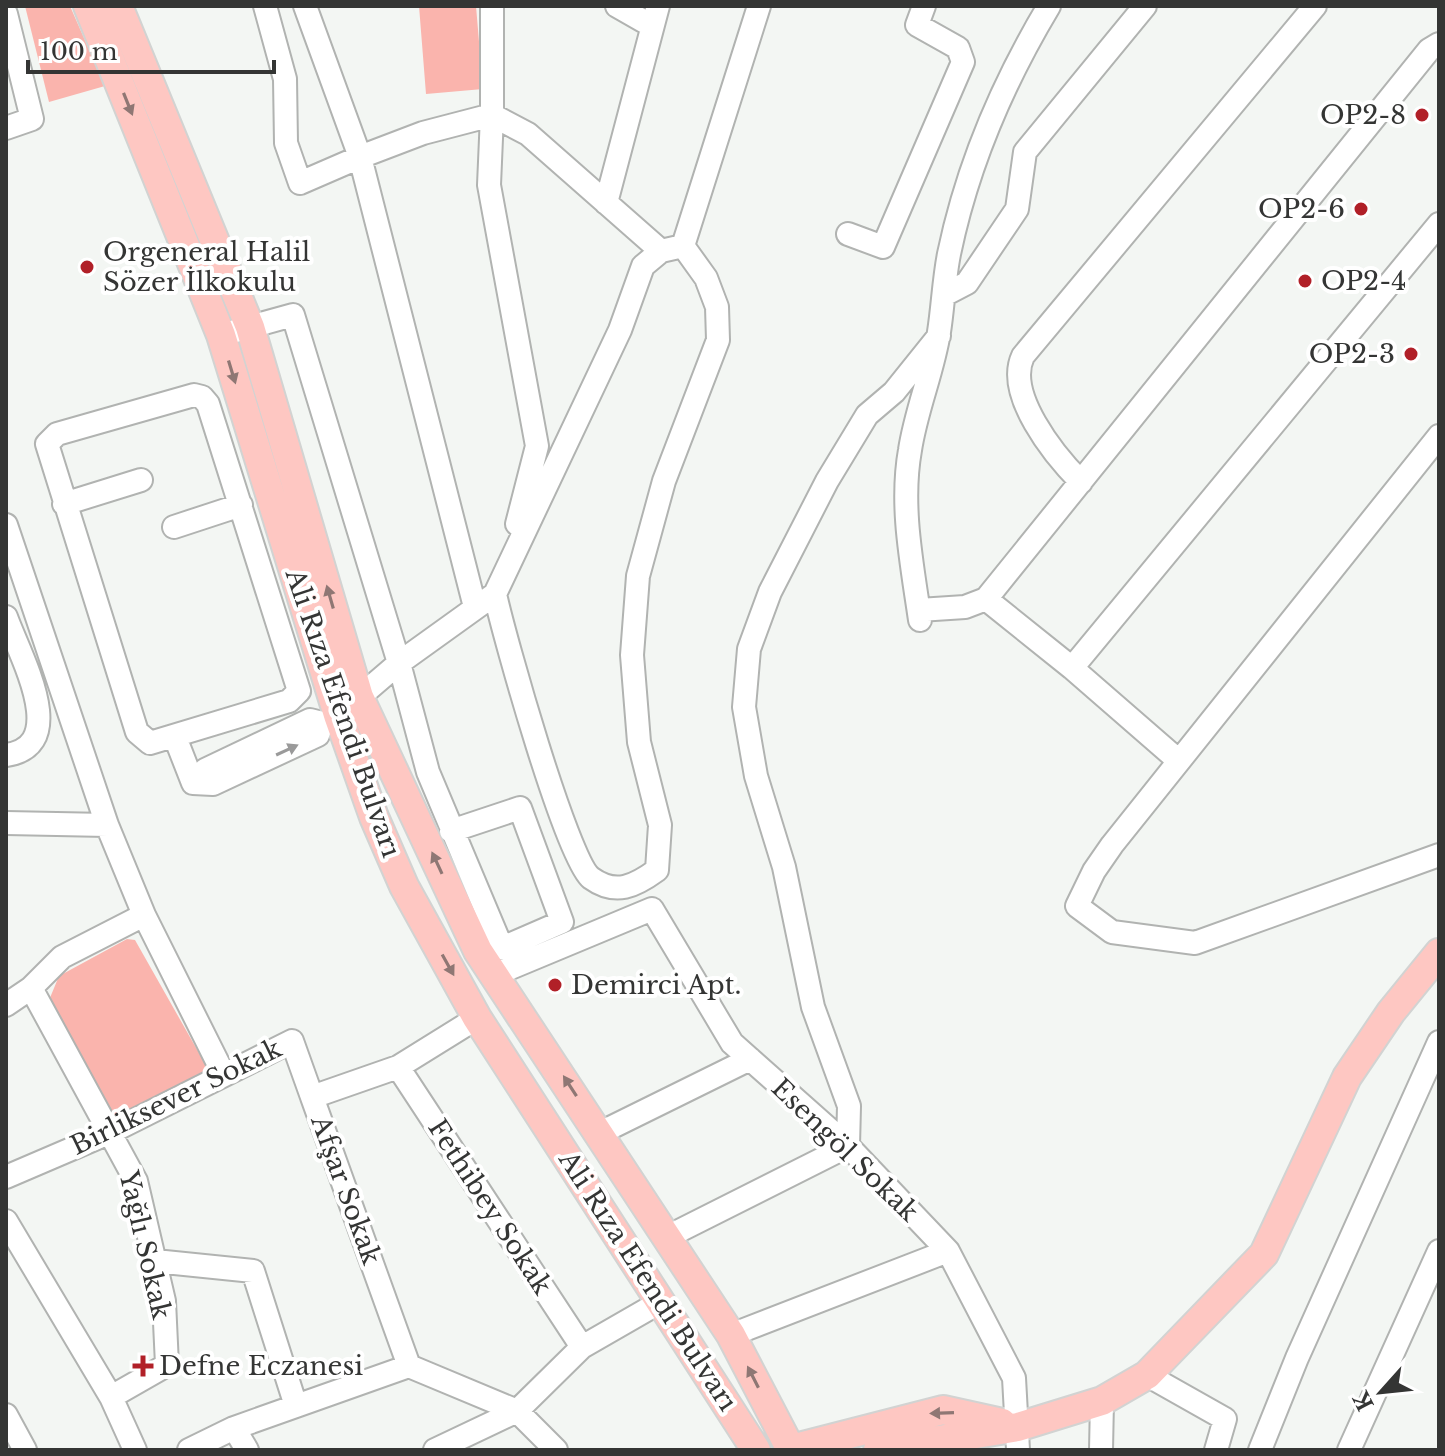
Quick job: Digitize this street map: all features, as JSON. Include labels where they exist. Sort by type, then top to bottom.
[{"type":"main road","name":"Ali Rıza Efendi Bulvarı","points":[[88,6],[221,335],[349,706],[478,951],[669,1236],[731,1335],[789,1448]]},
{"type":"main road","name":"Ali Rıza Efendi Bulvarı","points":[[118,6],[250,327],[349,706],[374,817],[404,886],[477,1018],[756,1450]]},
{"type":"main road","points":[[878,1450],[1018,1438],[1102,1401],[1147,1375],[1264,1254],[1347,1077],[1391,1012],[1439,953]]},
{"type":"main road","points":[[789,1448],[943,1410],[1018,1438]]},
{"type":"street","points":[[265,6],[285,79],[286,143],[300,183],[423,133],[492,115],[528,134],[606,203],[672,248],[706,278],[717,307],[718,340],[664,481],[638,576],[632,655],[639,742],[660,825],[657,870],[634,886],[610,889],[588,876],[566,829],[512,662],[499,586],[537,446],[489,185],[492,115],[492,6]]},
{"type":"street","points":[[305,6],[360,157],[475,607]]},
{"type":"street","points":[[606,203],[655,16],[617,6]]},
{"type":"street","points":[[349,706],[499,586],[620,330],[643,266],[672,248],[759,6]]},
{"type":"street","points":[[1049,6],[1024,48],[980,147],[949,253],[939,336],[920,396],[909,454],[907,525],[919,615],[965,607],[986,599],[1429,50],[1439,44]]},
{"type":"street","points":[[944,295],[967,283],[1017,209],[1025,152],[1145,6]]},
{"type":"street","points":[[1081,482],[1050,447],[1021,394],[1018,378],[1023,356],[1315,6]]},
{"type":"street","points":[[6,14],[32,119],[6,128]]},
{"type":"street","points":[[848,234],[883,247],[963,62],[958,48],[921,15]]},
{"type":"street","points":[[1072,668],[1439,224]]},
{"type":"street","points":[[221,335],[293,315],[399,663],[428,772],[451,831],[502,948],[562,922],[520,808],[451,831]]},
{"type":"street","points":[[669,1236],[848,1146],[849,1106],[813,1007],[784,867],[756,776],[744,707],[749,649],[770,592],[835,468],[867,415],[894,392],[939,336]]},
{"type":"street","points":[[194,395],[202,397],[208,404],[241,505],[299,691],[289,701],[150,743],[137,732],[47,449],[53,436],[194,395]]},
{"type":"street","points":[[1439,436],[1100,862],[1077,906],[1112,932],[1195,943],[1439,855]]},
{"type":"street","points":[[64,504],[141,480]]},
{"type":"street","points":[[174,527],[241,505]]},
{"type":"street","points":[[6,525],[107,825],[144,915],[224,1075]]},
{"type":"street","points":[[986,599],[1072,668],[1179,761]]},
{"type":"street","points":[[6,617],[41,722],[33,743],[22,751],[6,755]]},
{"type":"street","points":[[310,720],[322,723],[318,735],[213,784],[195,782],[205,770],[310,720]]},
{"type":"street","points":[[175,737],[195,782]]},
{"type":"street","points":[[6,823],[107,825]]},
{"type":"street","name":"Esengöl Sokak","points":[[496,974],[652,909],[732,1043],[848,1146],[948,1251],[1014,1378],[1018,1438]]},
{"type":"street","points":[[6,1005],[31,988],[62,957],[144,915]]},
{"type":"street","name":"Yağlı Sokak","points":[[31,988],[136,1181],[164,1301],[167,1365],[111,1397]]},
{"type":"street","name":"Afşar Sokak","points":[[409,1366],[312,1097],[398,1067],[477,1018]]},
{"type":"street","name":"Birliksever Sokak","points":[[6,1177],[111,1132],[292,1041],[312,1097]]},
{"type":"street","points":[[1260,1450],[1297,1358],[1439,1042]]},
{"type":"street","points":[[600,1133],[750,1059]]},
{"type":"street","name":"Fethibey Sokak","points":[[398,1067],[582,1347]]},
{"type":"street","points":[[6,1221],[111,1397],[135,1450]]},
{"type":"street","points":[[731,1335],[948,1251]]},
{"type":"street","points":[[1349,1450],[1439,1251]]},
{"type":"street","points":[[155,1261],[253,1271],[296,1406]]},
{"type":"street","points":[[435,1450],[517,1411],[582,1347],[662,1301]]},
{"type":"street","points":[[189,1450],[234,1428],[409,1366],[517,1411],[556,1450]]},
{"type":"street","points":[[1147,1375],[1225,1419],[1216,1450]]},
{"type":"street","points":[[1101,1450],[1102,1401]]},
{"type":"street","points":[[6,1415],[25,1450]]},
{"type":"street","points":[[234,1428],[247,1450]]},
{"type":"shaded area","points":[[25,6],[70,6],[105,86],[49,102]]},
{"type":"shaded area","points":[[419,6],[476,6],[483,89],[426,94]]},
{"type":"shaded area","points":[[127,939],[135,940],[212,1076],[115,1124],[47,1005],[59,976]]},
{"type":"place","name":"OP2-8","points":[[1422,115]]},
{"type":"place","name":"OP2-6","points":[[1361,209]]},
{"type":"place","name":"Orgeneral Halil Sözer İlkokulu","points":[[87,267]]},
{"type":"place","name":"OP2-4","points":[[1305,281]]},
{"type":"place","name":"OP2-3","points":[[1411,354]]},
{"type":"place","name":"Demirci Apt.","points":[[555,985]]},
{"type":"place","name":"Defne Eczanesi","points":[[143,1366]]}]
